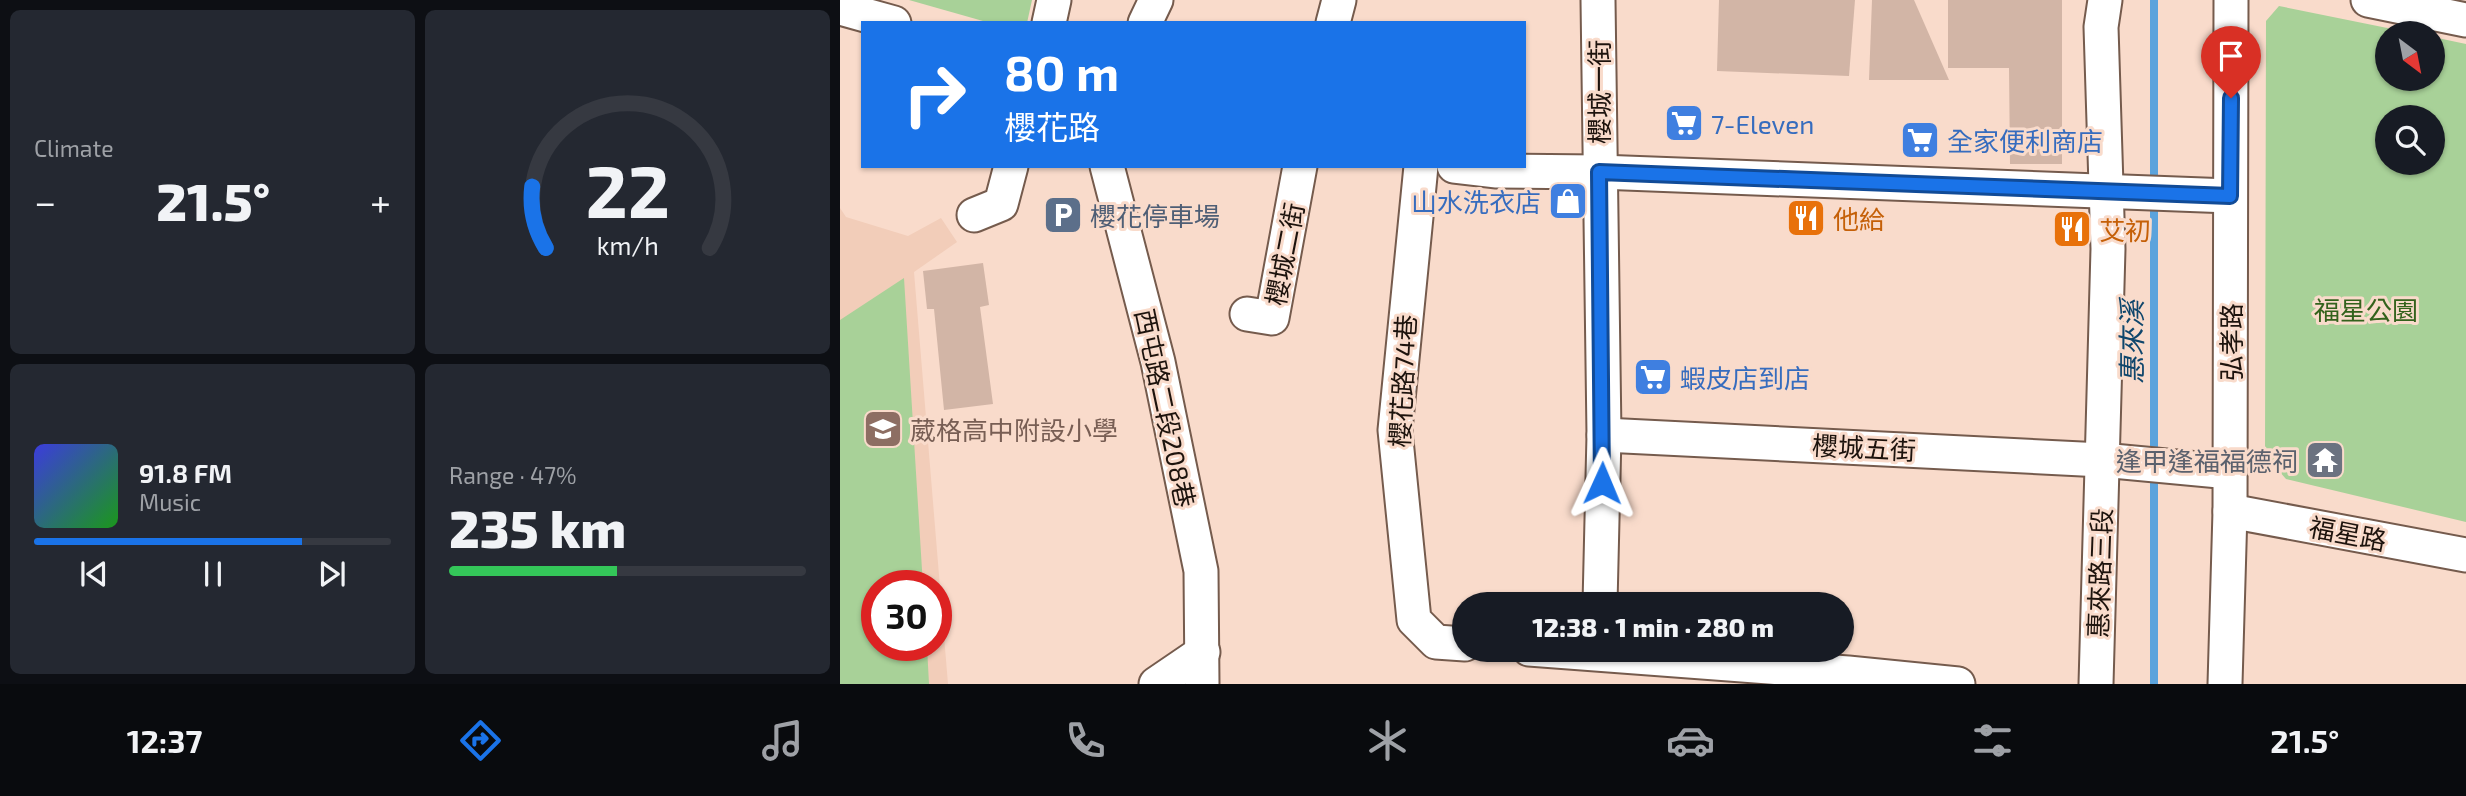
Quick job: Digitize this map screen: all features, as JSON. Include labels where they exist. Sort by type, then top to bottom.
[{"type":"street","points":[[1049,21],[1054,0]]},
{"type":"street","points":[[1146,21],[1156,0]]},
{"type":"street","points":[[1334,21],[1339,0]]},
{"type":"street","name":"櫻城一街","points":[[1598,0],[1604,435],[1600,592]]},
{"type":"street","name":"惠來路三段","points":[[2096,684],[2113,461],[2108,249],[2115,192],[2101,27],[2105,0]]},
{"type":"street","name":"弘孝路","points":[[2225,684],[2230,511],[2220,470],[2223,196],[2231,0]]},
{"type":"street","points":[[2368,0],[2422,5],[2466,20]]},
{"type":"street","points":[[840,8],[887,21]]},
{"type":"street","points":[[974,215],[1000,204],[1010,168]]},
{"type":"street","name":"西屯路二段208巷","points":[[1108,168],[1158,362],[1201,571],[1203,668]]},
{"type":"street","name":"櫻城二街","points":[[1247,314],[1272,318],[1300,168]]},
{"type":"street","name":"櫻花路74巷","points":[[1421,168],[1395,430],[1414,620],[1436,642],[1452,643]]},
{"type":"street","points":[[1471,168],[2223,196]]},
{"type":"street","name":"櫻城五街","points":[[1604,435],[2113,461],[2220,470]]},
{"type":"street","name":"福星路","points":[[2230,511],[2466,555]]},
{"type":"street","points":[[1598,663],[1848,673],[1958,684]]},
{"type":"street","points":[[1156,684],[1203,668]]},
{"type":"shaded area","name":"葳格高中附設小學","points":[[840,208],[846,217],[908,236],[941,218],[957,242],[914,272],[939,570],[861,570],[861,661],[946,661],[948,684],[840,684]]},
{"type":"green space","points":[[909,0],[1032,0],[1027,21],[983,21]]},
{"type":"green space","name":"福星公園","points":[[2279,6],[2375,25],[2375,91],[2445,91],[2445,40],[2466,44],[2466,522],[2286,479],[2265,455],[2266,21]]},
{"type":"green space","name":"葳格高中附設小學","points":[[904,278],[922,570],[861,570],[861,661],[928,661],[929,684],[840,684],[840,320]]},
{"type":"building","points":[[1719,0],[1855,0],[1849,76],[1717,71]]},
{"type":"building","points":[[1872,0],[1914,0],[1949,80],[1869,80]]},
{"type":"building","points":[[1948,0],[2062,0],[2062,164],[2010,164],[2009,68],[1948,68]]},
{"type":"building","points":[[983,263],[989,305],[980,307],[993,404],[944,410],[934,309],[927,309],[923,271]]},
{"type":"waterway","name":"惠來溪","points":[[2154,0],[2154,184]]},
{"type":"waterway","name":"惠來溪","points":[[2154,200],[2154,457]]},
{"type":"waterway","name":"惠來溪","points":[[2154,473],[2154,684]]},
{"type":"place","name":"7-Eleven","points":[[1684,123]]},
{"type":"place","name":"全家便利商店","points":[[1920,140]]},
{"type":"place","name":"山水洗衣店","points":[[1568,201]]},
{"type":"place","name":"櫻花停車場","points":[[1063,215]]},
{"type":"place","name":"他給","points":[[1806,218]]},
{"type":"place","name":"艾初","points":[[2072,229]]},
{"type":"place","name":"蝦皮店到店","points":[[1653,377]]},
{"type":"place","name":"葳格高中附設小學","points":[[883,429]]},
{"type":"place","name":"逢甲逢福福德祠","points":[[2325,460]]},
{"type":"route","points":[[1602,483],[1604,435],[1599,172],[2230,196],[2231,98]]}]
